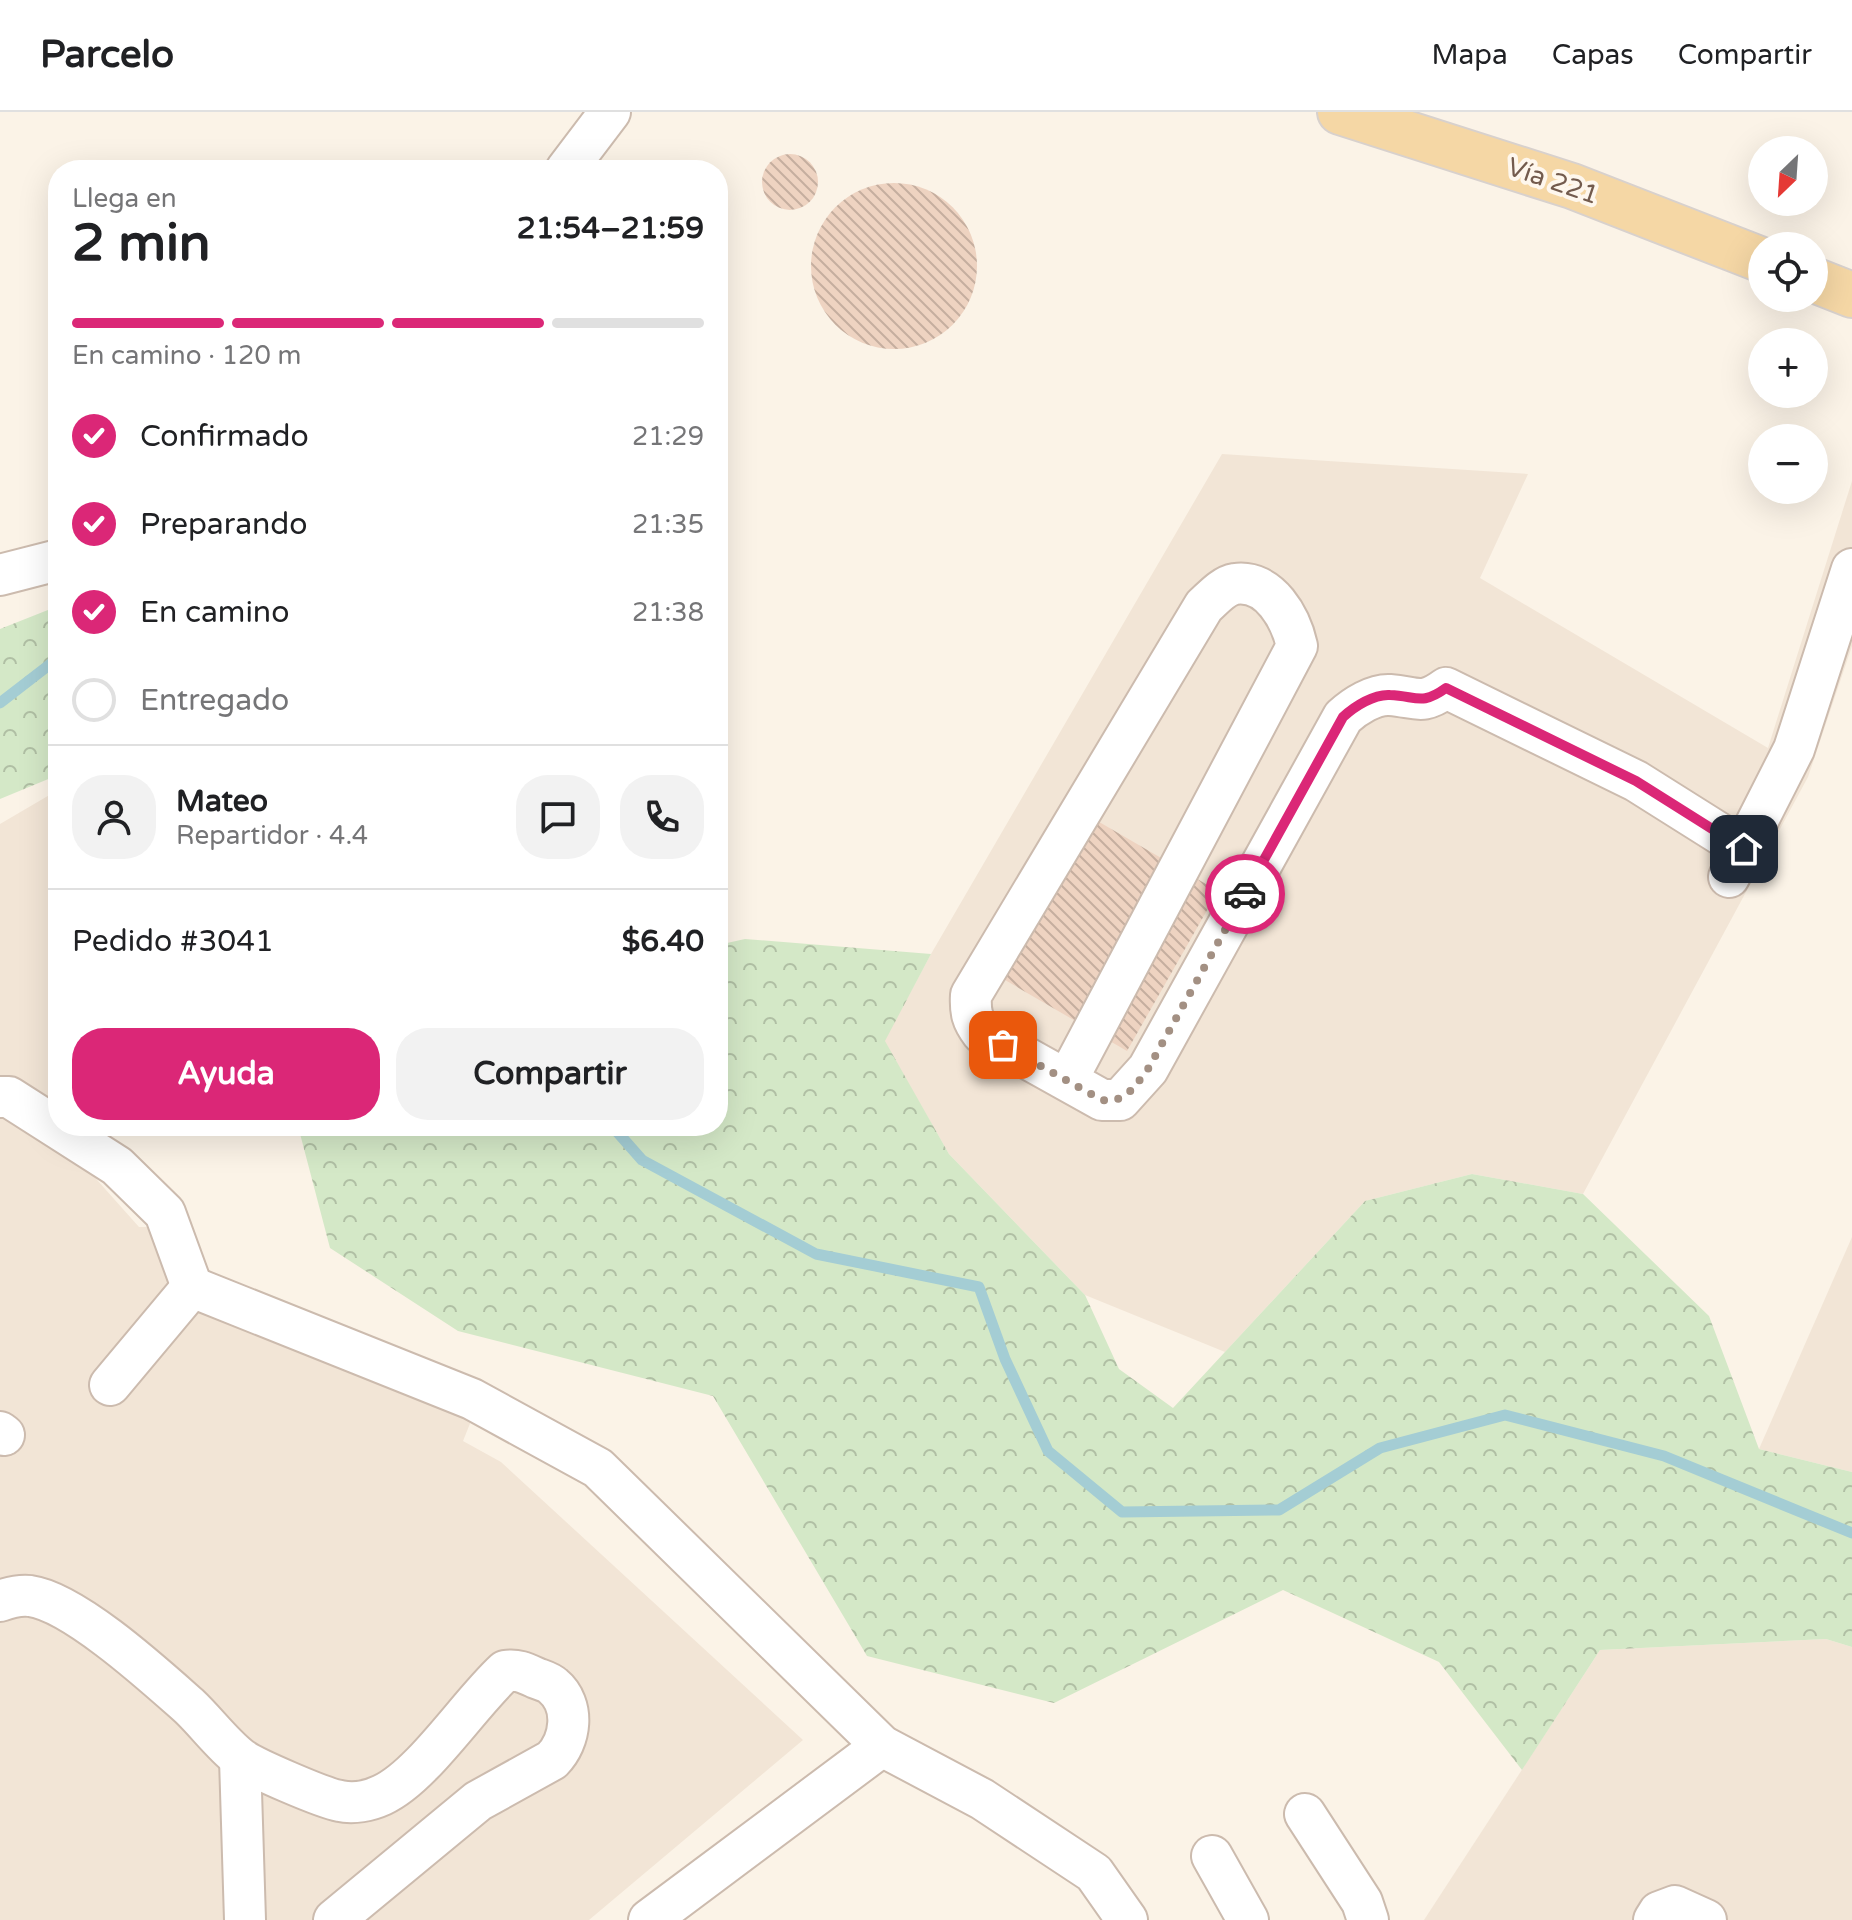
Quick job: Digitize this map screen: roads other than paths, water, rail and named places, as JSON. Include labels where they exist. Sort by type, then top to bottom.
[{"type":"main road","name":"Vía 221","points":[[1340,112],[1572,186],[1748,255]]},
{"type":"main road","points":[[1828,286],[1852,295]]},
{"type":"street","points":[[574,160],[610,112]]},
{"type":"street","points":[[0,575],[48,563]]},
{"type":"street","points":[[1067,1080],[1297,646],[1285,612],[1273,598],[1254,587],[1236,584],[1219,591],[1204,606],[971,995],[972,1021],[982,1033],[1102,1100],[1120,1100],[1148,1069],[1343,717],[1356,706],[1392,695],[1420,701],[1434,697],[1446,688],[1636,781],[1737,863],[1794,749],[1852,569]]},
{"type":"street","points":[[0,1097],[9,1097],[48,1122]]},
{"type":"street","points":[[70,1136],[117,1166],[165,1213],[192,1287],[472,1399],[598,1468],[882,1746],[982,1799],[1094,1873],[1127,1920]]},
{"type":"street","points":[[110,1385],[192,1287]]},
{"type":"street","points":[[0,1601],[29,1596],[91,1624],[189,1706],[240,1759],[341,1802],[358,1802],[380,1796],[402,1783],[485,1689],[505,1671],[522,1671],[554,1686],[570,1724],[561,1751],[552,1760],[478,1801],[334,1920]]},
{"type":"street","points":[[674,1912],[882,1746]]},
{"type":"street","points":[[240,1759],[245,1920]]},
{"type":"street","points":[[1305,1814],[1362,1902],[1368,1920]]},
{"type":"street","points":[[1212,1856],[1248,1920]]},
{"type":"street","points":[[1654,1920],[1659,1912],[1675,1906],[1706,1920]]},
{"type":"waterway","points":[[0,703],[48,666]]},
{"type":"waterway","points":[[621,1136],[642,1160],[816,1254],[979,1287],[1005,1359],[1048,1451],[1122,1512],[1279,1510],[1380,1448],[1505,1415],[1664,1456],[1852,1533]]}]
